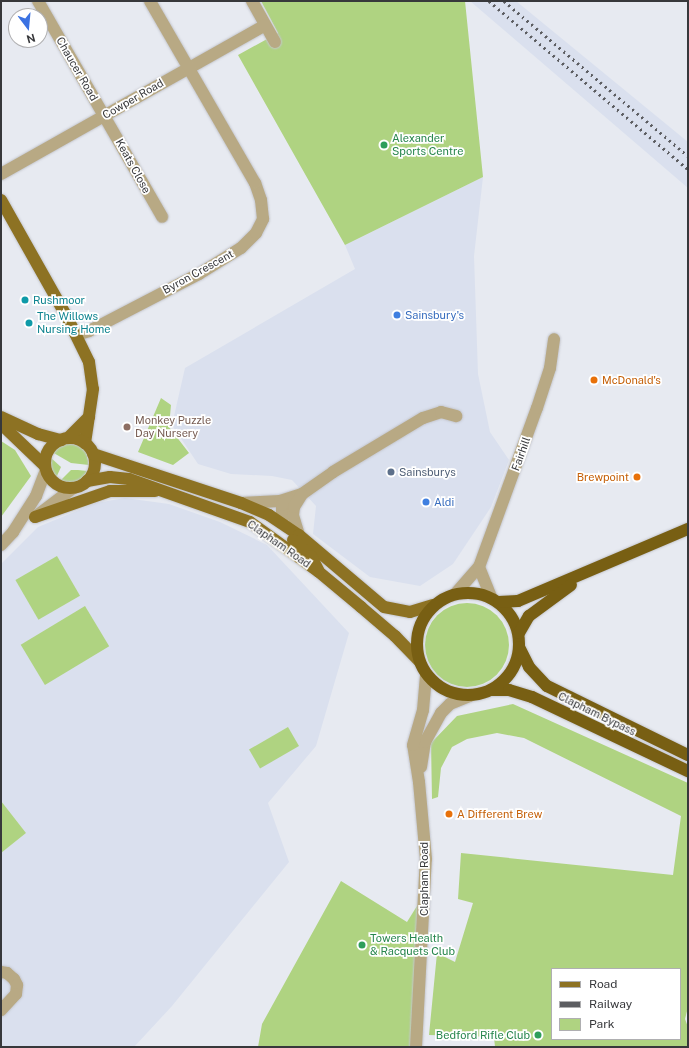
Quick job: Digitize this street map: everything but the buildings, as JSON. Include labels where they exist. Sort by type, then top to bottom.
[{"type":"highway","points":[[495,600],[515,621],[519,633],[519,647],[508,675],[491,690],[470,696],[446,690],[426,674],[419,661],[416,646],[418,631],[424,617],[433,605],[456,593],[476,592],[495,600],[518,601],[688,529]]},
{"type":"highway","points":[[519,633],[529,616],[539,607],[600,566]]},
{"type":"highway","name":"Clapham Bypass","points":[[519,647],[529,667],[546,686],[684,754]]},
{"type":"highway","name":"Clapham Bypass","points":[[491,690],[509,690],[532,696],[688,771]]},
{"type":"main road","points":[[1,200],[76,335],[89,362],[93,390],[85,444]]},
{"type":"main road","points":[[1,417],[38,434],[85,444],[93,454],[95,468],[87,481],[73,488],[55,484],[45,470],[1,424]]},
{"type":"main road","points":[[45,470],[47,452],[89,417]]},
{"type":"main road","name":"Clapham Road","points":[[93,454],[241,502],[282,523],[384,607],[410,612],[433,605]]},
{"type":"main road","name":"Clapham Road","points":[[87,481],[117,477],[146,484],[160,491],[250,522],[319,572],[395,636],[419,661]]},
{"type":"main road","points":[[35,517],[110,491],[160,491]]},
{"type":"main road","points":[[282,523],[286,533],[311,556],[319,572]]},
{"type":"street","name":"Chaucer Road","points":[[38,1],[104,115]]},
{"type":"street","name":"Byron Crescent","points":[[76,335],[89,331],[199,274],[241,248],[256,233],[263,219],[261,200],[255,182],[150,1]]},
{"type":"street","points":[[252,1],[275,42]]},
{"type":"street","name":"Cowper Road","points":[[1,174],[188,67],[265,25]]},
{"type":"street","name":"Keats Close","points":[[104,115],[162,217]]},
{"type":"street","name":"Fairhill","points":[[456,593],[479,567],[537,408],[550,368],[554,339]]},
{"type":"street","points":[[241,502],[288,499],[302,494],[333,472],[423,418],[441,412],[456,416]]},
{"type":"street","points":[[1,545],[13,532],[36,496],[45,470]]},
{"type":"street","points":[[13,532],[73,488]]},
{"type":"street","points":[[299,536],[293,515],[294,507],[302,494]]},
{"type":"street","points":[[282,523],[282,505],[288,499]]},
{"type":"street","points":[[479,567],[495,600]]},
{"type":"street","name":"Clapham Road","points":[[416,1047],[426,884],[419,782],[413,745],[423,710],[426,674]]},
{"type":"street","name":"Clapham Road","points":[[419,782],[422,754],[430,729],[450,704],[470,696]]},
{"type":"street","points":[[1,972],[10,976],[16,985],[16,994],[1,1010]]},
{"type":"shaded area","points":[[470,1],[516,1],[688,142],[688,188]]},
{"type":"shaded area","points":[[483,177],[474,256],[478,374],[490,432],[509,460],[491,507],[453,564],[420,586],[370,577],[313,534],[316,506],[292,480],[272,476],[231,474],[198,464],[172,425],[185,368],[355,269],[345,245]]},
{"type":"shaded area","points":[[125,498],[169,504],[220,522],[267,545],[349,633],[316,746],[268,803],[289,862],[172,1006],[134,1047],[1,1047],[1,853],[26,833],[1,801],[1,564],[38,527],[96,503]]},
{"type":"green space","name":"Alexander Sports Centre","points":[[261,1],[465,1],[483,177],[345,245],[238,55],[278,33]]},
{"type":"green space","points":[[161,398],[171,405],[169,427],[189,453],[173,465],[138,452]]},
{"type":"green space","points":[[1,441],[15,450],[31,476],[1,517]]},
{"type":"green space","points":[[65,443],[79,446],[86,452],[89,465],[71,463],[52,452]]},
{"type":"green space","points":[[50,457],[61,467],[56,478],[49,466]]},
{"type":"green space","points":[[71,470],[87,471],[80,481],[73,483],[60,481]]},
{"type":"green space","points":[[57,556],[80,596],[38,620],[15,580]]},
{"type":"green space","points":[[467,603],[483,606],[497,615],[506,629],[509,645],[506,661],[497,675],[483,684],[467,687],[451,684],[437,675],[428,661],[425,645],[428,629],[437,615],[451,606]]},
{"type":"green space","points":[[85,606],[109,646],[45,685],[21,645]]},
{"type":"green space","points":[[513,704],[688,783],[688,1007],[685,1019],[688,1027],[688,1047],[495,1047],[494,1037],[429,1035],[437,953],[455,962],[473,903],[458,899],[461,853],[673,875],[681,816],[524,738],[497,733],[467,739],[452,747],[441,768],[438,797],[432,799],[431,743],[457,716]]},
{"type":"green space","points":[[288,727],[299,746],[260,769],[249,750]]},
{"type":"green space","points":[[1,801],[26,833],[1,853]]},
{"type":"green space","name":"Towers Health & Racquets Club","points":[[341,881],[407,922],[422,898],[411,1047],[258,1047],[262,1024]]},
{"type":"railway","points":[[489,1],[688,169]]},
{"type":"railway","points":[[504,1],[688,156]]},
{"type":"place","name":"Alexander Sports Centre","points":[[384,145]]},
{"type":"place","name":"Rushmoor","points":[[25,300]]},
{"type":"place","name":"Sainsbury's","points":[[397,315]]},
{"type":"place","name":"The Willows Nursing Home","points":[[29,323]]},
{"type":"place","name":"McDonald's","points":[[594,380]]},
{"type":"place","name":"Monkey Puzzle Day Nursery","points":[[127,427]]},
{"type":"place","name":"Sainsburys","points":[[391,472]]},
{"type":"place","name":"Brewpoint","points":[[637,477]]},
{"type":"place","name":"Aldi","points":[[426,502]]},
{"type":"place","name":"A Different Brew","points":[[449,814]]},
{"type":"place","name":"Towers Health & Racquets Club","points":[[362,945]]},
{"type":"place","name":"Bedford Rifle Club","points":[[538,1035]]}]
